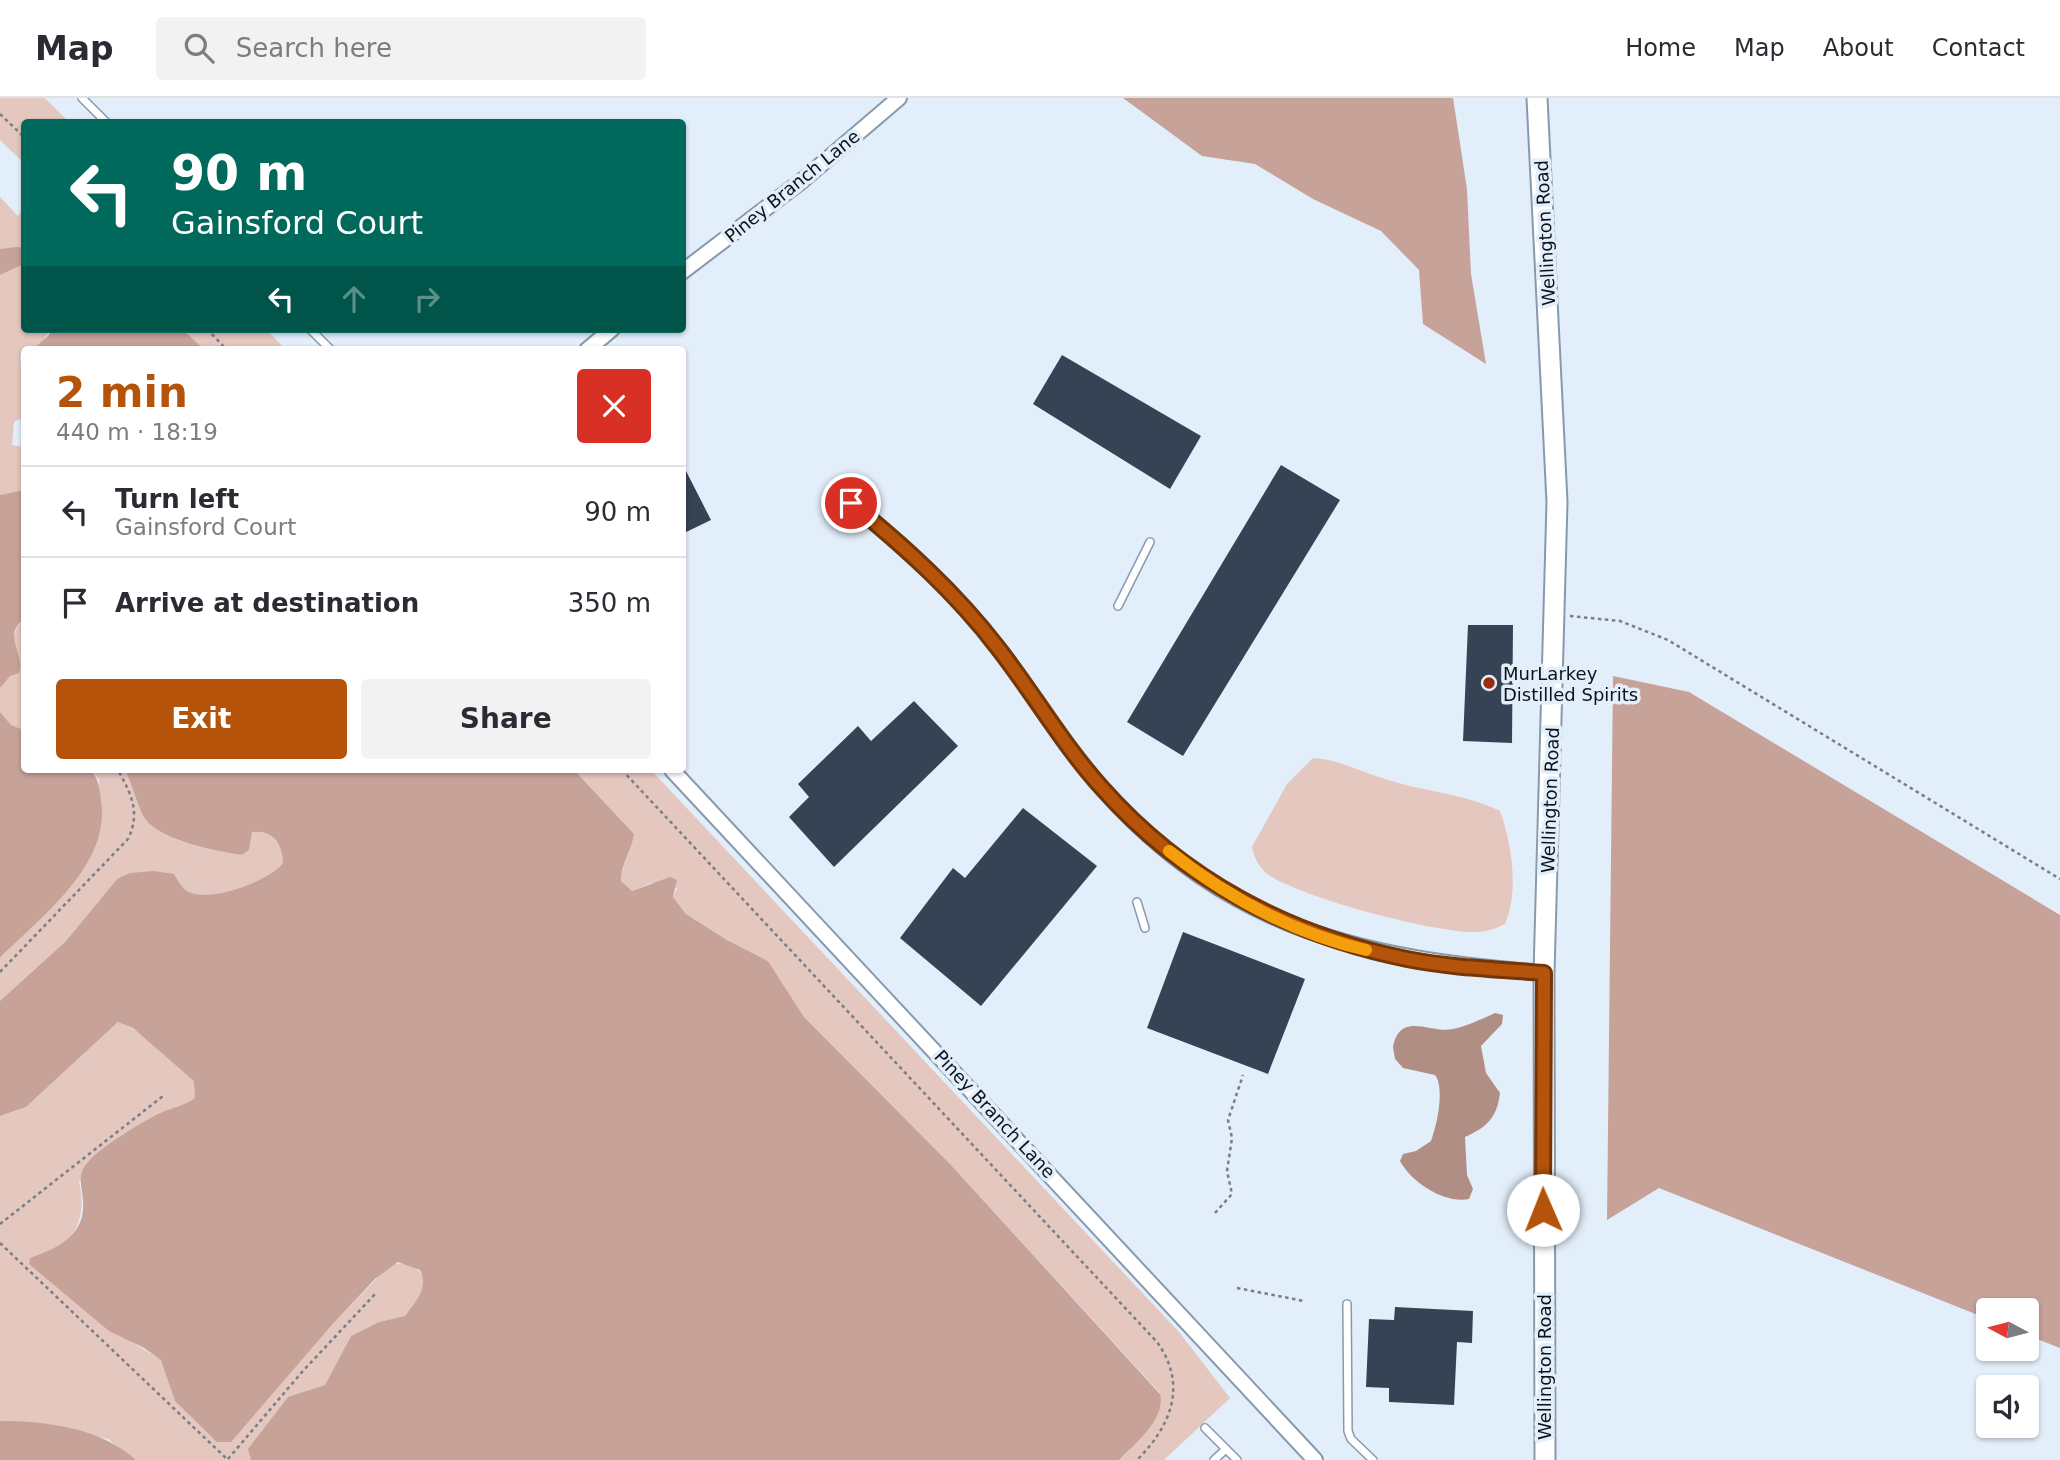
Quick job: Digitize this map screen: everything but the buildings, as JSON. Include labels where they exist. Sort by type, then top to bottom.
[{"type":"main road","name":"Wellington Road","points":[[1537,98],[1557,502],[1556,615],[1544,973],[1545,1460]]},
{"type":"street","name":"Piney Branch Lane","points":[[686,269],[803,180],[899,98]]},
{"type":"street","points":[[592,346],[607,333]]},
{"type":"street","points":[[851,503],[926,567],[969,613],[1102,788],[1161,845],[1209,882],[1256,909],[1297,928],[1362,949],[1457,966],[1544,973]]},
{"type":"street","name":"Piney Branch Lane","points":[[675,773],[1315,1460]]},
{"type":"lane","points":[[82,98],[103,119]]},
{"type":"lane","points":[[314,333],[327,346]]},
{"type":"lane","points":[[1118,606],[1150,542]]},
{"type":"lane","points":[[1137,902],[1145,928]]},
{"type":"lane","points":[[1347,1304],[1348,1431],[1351,1439],[1373,1460]]},
{"type":"lane","points":[[1205,1428],[1237,1460]]},
{"type":"lane","points":[[1214,1460],[1226,1449]]},
{"type":"path","points":[[0,114],[21,134]]},
{"type":"path","points":[[211,333],[223,346]]},
{"type":"path","points":[[1556,615],[1620,621],[1668,640],[2060,879]]},
{"type":"path","points":[[0,972],[128,839],[136,813],[134,800],[120,773]]},
{"type":"path","points":[[625,773],[1157,1342],[1172,1368],[1174,1402],[1162,1429],[1137,1460]]},
{"type":"path","points":[[1215,1213],[1232,1194],[1227,1171],[1232,1138],[1228,1120],[1243,1075]]},
{"type":"path","points":[[0,1224],[163,1096]]},
{"type":"path","points":[[0,1243],[228,1460],[302,1372],[377,1292]]},
{"type":"path","points":[[1237,1288],[1304,1301]]},
{"type":"shaded area","points":[[0,98],[45,98],[66,119],[21,119],[21,160],[0,140]]},
{"type":"shaded area","points":[[1123,98],[1453,98],[1467,189],[1471,274],[1486,364],[1423,324],[1419,270],[1381,231],[1313,199],[1255,164],[1202,156]]},
{"type":"shaded area","points":[[0,197],[18,216],[21,212],[21,248],[0,249]]},
{"type":"shaded area","points":[[21,248],[21,265],[0,275],[0,249]]},
{"type":"shaded area","points":[[21,265],[21,333],[48,333],[39,346],[21,346],[21,418],[14,422],[12,445],[21,446],[21,491],[0,495],[0,275]]},
{"type":"shaded area","points":[[186,333],[270,333],[282,346],[201,346]]},
{"type":"shaded area","points":[[186,333],[201,346],[37,346],[49,335]]},
{"type":"shaded area","points":[[21,491],[21,622],[14,638],[20,666],[19,673],[10,676],[0,688],[0,495]]},
{"type":"shaded area","points":[[21,622],[21,729],[11,725],[0,713],[0,688],[10,669],[18,625]]},
{"type":"shaded area","points":[[1613,676],[1689,692],[2060,915],[2060,1348],[2039,1340],[2039,1298],[1976,1298],[1976,1314],[1659,1188],[1607,1220]]},
{"type":"shaded area","points":[[0,712],[11,725],[21,729],[21,773],[93,773],[99,787],[101,824],[95,847],[70,888],[0,958]]},
{"type":"shaded area","points":[[1313,758],[1472,800],[1500,811],[1511,853],[1513,882],[1505,924],[1487,931],[1469,932],[1396,919],[1313,895],[1264,871],[1256,860],[1252,847],[1287,784]]},
{"type":"shaded area","points":[[93,773],[126,773],[146,820],[153,827],[177,839],[242,855],[249,850],[252,831],[266,833],[278,844],[283,863],[252,883],[209,895],[187,891],[174,874],[117,879],[66,941],[0,1001],[0,958],[60,897],[99,789],[99,780]]},
{"type":"shaded area","points":[[126,773],[577,773],[634,834],[621,881],[632,891],[670,877],[677,880],[673,897],[686,914],[727,940],[768,961],[804,1017],[950,1164],[1160,1394],[1159,1412],[1154,1421],[1119,1460],[251,1460],[248,1449],[288,1397],[325,1385],[351,1336],[379,1322],[405,1316],[420,1294],[423,1283],[420,1270],[398,1262],[375,1279],[330,1327],[231,1442],[217,1442],[175,1401],[161,1360],[144,1348],[109,1331],[29,1264],[30,1258],[59,1245],[75,1232],[83,1213],[81,1175],[89,1161],[111,1142],[140,1124],[195,1098],[194,1081],[133,1028],[118,1022],[26,1107],[0,1116],[0,1001],[66,941],[117,879],[130,873],[154,871],[174,874],[187,891],[209,895],[252,883],[283,863],[281,849],[275,839],[266,833],[252,832],[249,850],[242,855],[177,839],[153,827],[143,816]]},
{"type":"shaded area","points":[[577,773],[654,773],[1179,1332],[1230,1398],[1164,1460],[1119,1460],[1139,1440],[1160,1393],[950,1164],[804,1017],[768,961],[727,940],[686,914],[673,897],[677,888],[651,883],[632,891],[621,881],[634,834]]},
{"type":"shaded area","points":[[1495,1013],[1503,1015],[1502,1024],[1481,1046],[1486,1073],[1500,1093],[1499,1102],[1490,1121],[1465,1137],[1467,1175],[1473,1189],[1469,1199],[1450,1198],[1421,1184],[1400,1161],[1403,1154],[1416,1151],[1431,1141],[1440,1097],[1435,1075],[1403,1068],[1395,1059],[1393,1047],[1402,1029],[1409,1026],[1453,1029]]},
{"type":"shaded area","points":[[118,1022],[147,1038],[181,1067],[195,1083],[195,1098],[183,1107],[158,1114],[79,1182],[81,1208],[75,1230],[60,1247],[35,1257],[29,1264],[131,1342],[162,1360],[175,1401],[218,1442],[389,1266],[410,1265],[420,1272],[423,1278],[421,1296],[405,1316],[379,1322],[351,1336],[325,1385],[287,1398],[251,1460],[136,1460],[108,1439],[51,1426],[0,1421],[0,1116],[26,1107]]},
{"type":"shaded area","points":[[0,1421],[72,1428],[107,1440],[136,1460],[0,1460]]},
{"type":"slow traffic","points":[[1169,851],[1218,888],[1256,909],[1297,928],[1366,950]]},
{"type":"place","name":"MurLarkey Distilled Spirits","points":[[1489,683]]},
{"type":"route","points":[[851,503],[926,567],[969,613],[998,648],[1065,742],[1129,817],[1218,888],[1297,928],[1362,949],[1457,966],[1544,973],[1543,1210]]}]
